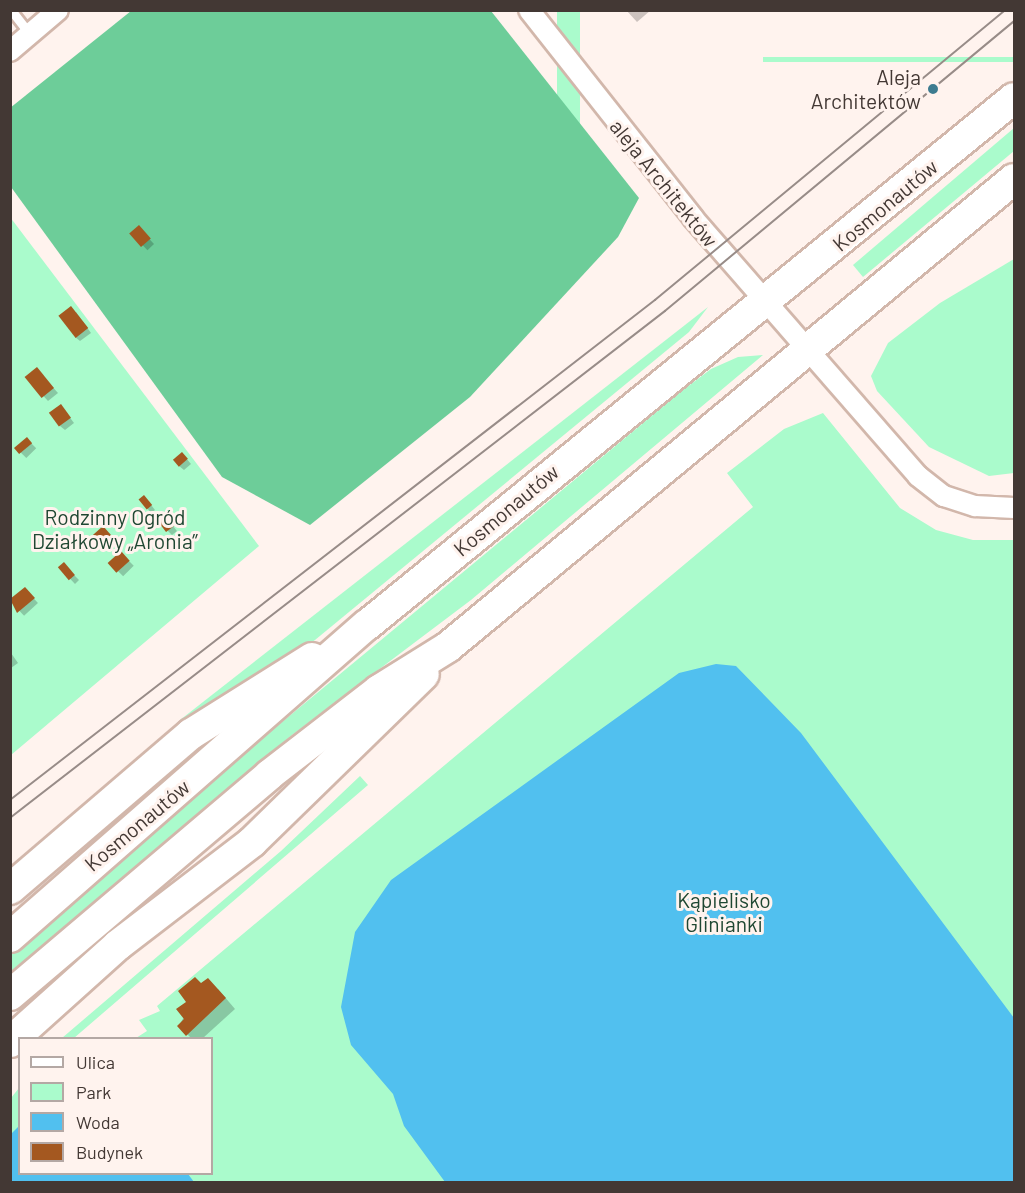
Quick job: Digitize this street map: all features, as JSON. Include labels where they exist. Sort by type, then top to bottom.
[{"type":"main road","name":"Kosmonautów","points":[[10,937],[367,625],[700,350],[766,303],[1014,98]]},
{"type":"main road","points":[[10,995],[269,775],[379,690],[448,647],[1014,179]]},
{"type":"main road","points":[[10,888],[191,734],[367,625]]},
{"type":"main road","points":[[10,1042],[118,945],[252,842],[403,698],[448,647]]},
{"type":"street","points":[[10,51],[58,10]]},
{"type":"street","name":"aleja Architektów","points":[[529,10],[766,303],[918,476],[944,496],[975,506],[1014,508]]},
{"type":"lane","points":[[11,10],[30,35]]},
{"type":"green space","points":[[131,11],[491,11],[639,198],[618,237],[470,397],[310,525],[222,477],[11,187],[10,108]]},
{"type":"green space","points":[[557,11],[580,11],[580,231],[557,231]]},
{"type":"green space","points":[[763,57],[1014,57],[1014,62],[763,62]]},
{"type":"green space","points":[[1014,128],[1014,151],[863,277],[853,265]]},
{"type":"green space","name":"Rodzinny Ogród Działkowy „Aronia”","points":[[10,217],[259,546],[11,755],[10,755]]},
{"type":"green space","points":[[1014,259],[1014,473],[989,476],[929,447],[877,391],[871,376],[888,343],[940,303]]},
{"type":"green space","points":[[708,307],[689,332],[315,640],[185,727],[180,720]]},
{"type":"green space","points":[[763,355],[471,600],[292,735],[11,972],[11,955],[89,882],[683,390],[711,369],[738,357]]},
{"type":"green space","name":"Kąpielisko Glinianki","points":[[823,413],[900,508],[936,530],[973,540],[1014,540],[1014,1182],[11,1182],[11,1098],[18,1089],[18,1175],[213,1175],[213,1037],[138,1037],[147,1031],[139,1020],[160,1011],[157,1006],[753,507],[727,473],[784,429]]},
{"type":"green space","points":[[360,776],[368,785],[75,1037],[63,1037],[281,851]]},
{"type":"water","name":"Kąpielisko Glinianki","points":[[716,664],[736,666],[801,733],[1014,1018],[1014,1182],[445,1182],[404,1126],[393,1094],[351,1045],[341,1007],[355,932],[391,880],[679,673]]},
{"type":"water","points":[[18,1127],[18,1175],[189,1175],[194,1182],[11,1182],[11,1134]]},
{"type":"building","points":[[139,225],[151,239],[141,247],[129,234]]},
{"type":"building","points":[[71,306],[88,328],[76,338],[58,316]]},
{"type":"building","points":[[37,367],[54,388],[42,398],[25,377]]},
{"type":"building","points":[[61,404],[71,418],[59,427],[49,413]]},
{"type":"building","points":[[27,437],[32,443],[19,454],[14,448]]},
{"type":"building","points":[[182,452],[188,459],[179,467],[173,460]]},
{"type":"building","points":[[144,495],[152,505],[147,510],[139,499]]},
{"type":"building","points":[[165,514],[174,526],[166,532],[157,520]]},
{"type":"building","points":[[103,526],[111,535],[101,544],[93,535]]},
{"type":"building","points":[[121,551],[130,561],[116,573],[108,563]]},
{"type":"building","points":[[64,562],[75,575],[69,580],[58,567]]},
{"type":"building","points":[[25,587],[35,598],[17,613],[10,599]]},
{"type":"building","points":[[195,977],[201,983],[208,978],[226,998],[186,1036],[177,1026],[184,1019],[176,1009],[186,1002],[178,991]]},
{"type":"tram line","points":[[10,800],[655,300],[1005,10]]},
{"type":"tram line","points":[[10,818],[665,311],[1014,21]]},
{"type":"place","name":"Aleja Architektów","points":[[933,89]]}]
